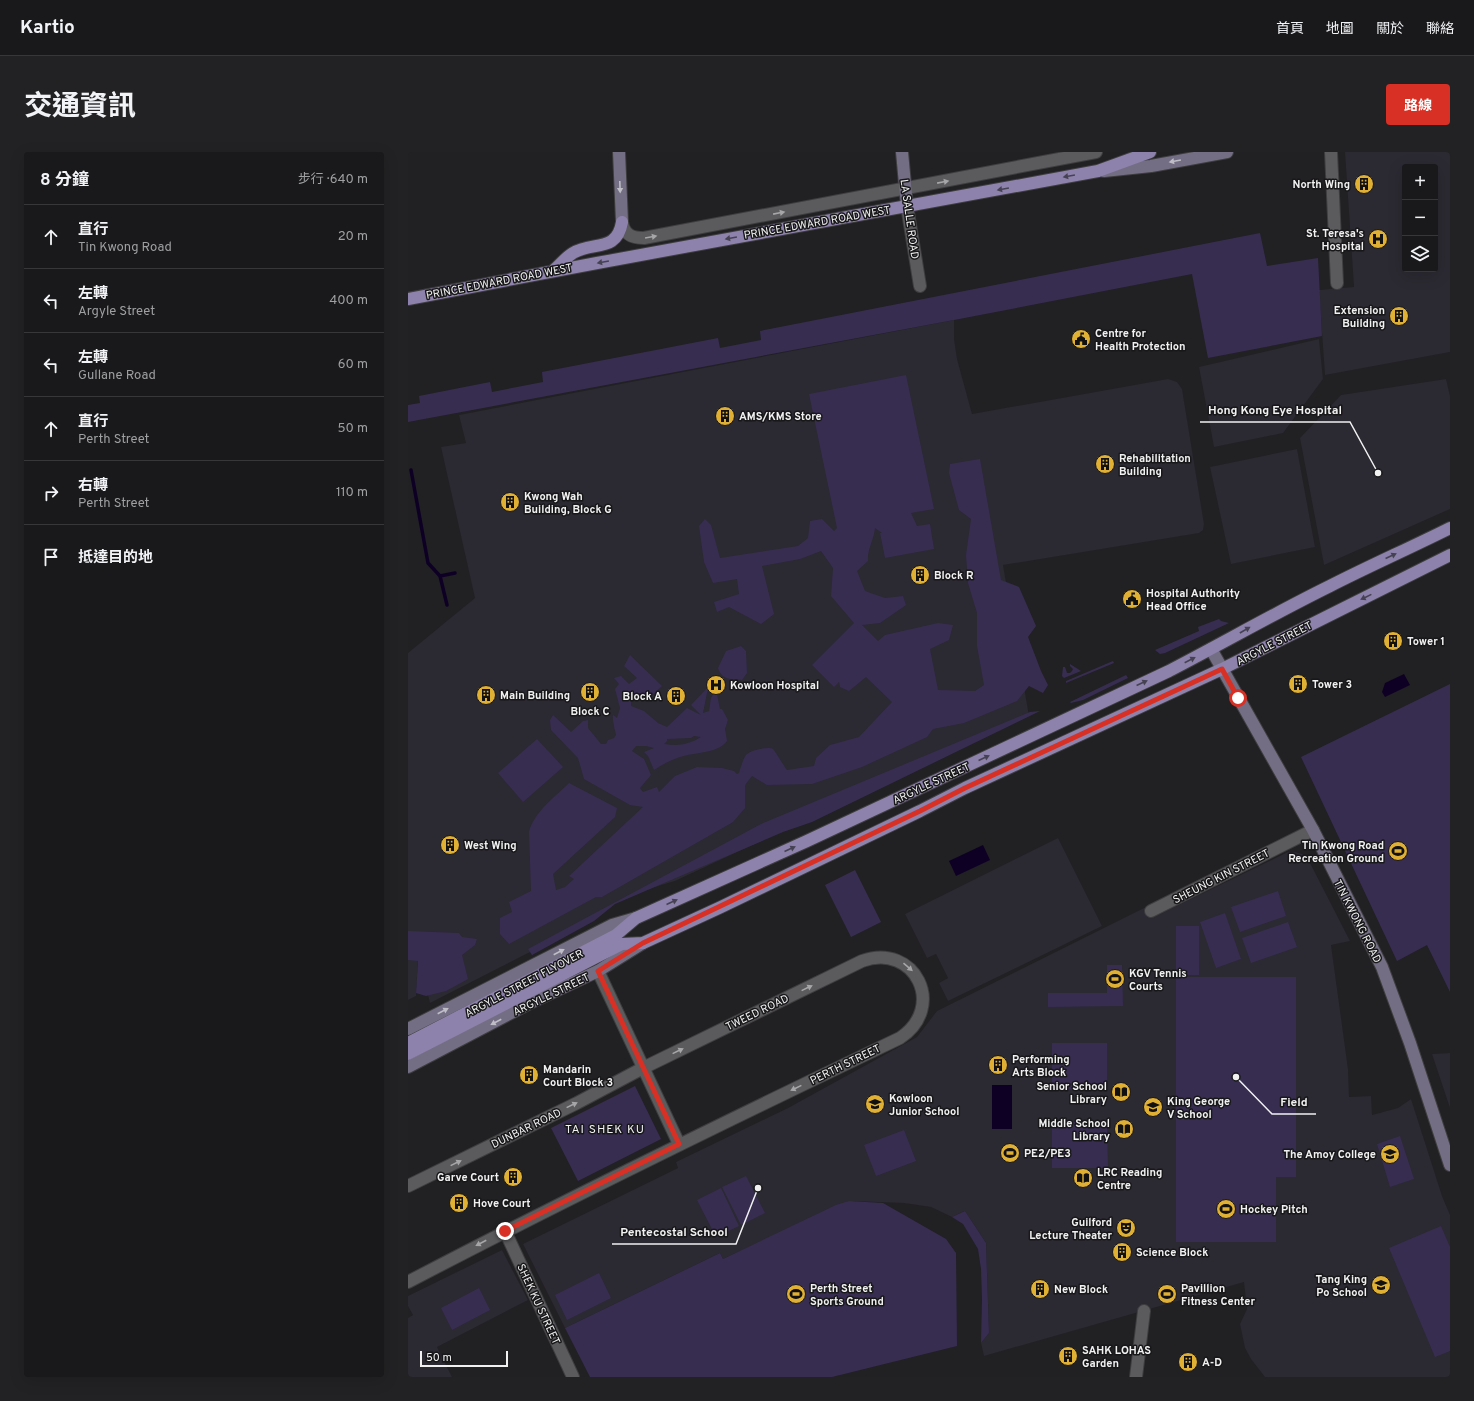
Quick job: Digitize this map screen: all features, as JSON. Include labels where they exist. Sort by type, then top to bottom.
[{"type":"main road","points":[[1098,171],[1150,152]]},
{"type":"main road","name":"PRINCE EDWARD ROAD WEST","points":[[408,299],[1098,171]]},
{"type":"main road","points":[[553,271],[573,253],[611,242],[619,233],[622,222]]},
{"type":"main road","name":"ARGYLE STREET","points":[[636,918],[807,841],[1149,680],[1211,649],[1250,626],[1450,528]]},
{"type":"main road","name":"ARGYLE STREET","points":[[643,943],[920,811],[965,788],[1222,669],[1450,555]]},
{"type":"main road","name":"ARGYLE STREET FLYOVER","points":[[408,1054],[619,939],[636,918]]},
{"type":"main road","name":"ARGYLE STREET FLYOVER","points":[[408,1043],[619,939],[643,943]]},
{"type":"street","points":[[619,152],[622,222]]},
{"type":"street","name":"LA SALLE ROAD","points":[[902,152],[907,206],[920,286]]},
{"type":"street","name":"PRINCE EDWARD ROAD WEST","points":[[622,222],[623,228],[631,237],[644,238],[1096,152]]},
{"type":"street","name":"PRINCE EDWARD ROAD WEST","points":[[1098,171],[1146,166],[1227,152]]},
{"type":"street","points":[[1331,152],[1337,283]]},
{"type":"street","name":"TIN KWONG ROAD","points":[[1211,649],[1313,830],[1380,965],[1390,987],[1412,1048],[1450,1165]]},
{"type":"street","name":"SHEUNG KIN STREET","points":[[1151,911],[1313,830]]},
{"type":"street","name":"ARGYLE STREET","points":[[408,1029],[612,925],[636,918]]},
{"type":"street","name":"ARGYLE STREET","points":[[408,1067],[530,1003],[598,971],[643,943]]},
{"type":"street","name":"PERTH STREET","points":[[408,1282],[505,1231],[679,1144],[893,1041],[908,1032],[915,1025],[923,1006],[921,985],[910,968],[902,962],[887,957],[871,958]]},
{"type":"street","name":"TWEED ROAD","points":[[643,1068],[862,961],[871,958]]},
{"type":"street","points":[[598,971],[679,1144]]},
{"type":"street","name":"DUNBAR ROAD","points":[[408,1186],[577,1103],[643,1068]]},
{"type":"street","name":"SHEK KU STREET","points":[[505,1231],[574,1377]]},
{"type":"street","points":[[1136,1377],[1144,1311]]},
{"type":"shaded area","name":"St. Teresa's Hospital","points":[[1345,152],[1450,152],[1450,352],[1325,375],[1319,290],[1354,287]]},
{"type":"shaded area","points":[[1260,233],[1267,266],[1318,258],[1322,336],[1208,358],[1192,274],[408,422],[408,405],[420,403],[419,396],[490,382],[492,392],[543,382],[542,372],[718,338],[720,348],[761,340],[760,331]]},
{"type":"shaded area","name":"Kowloon Hospital","points":[[954,320],[954,339],[957,359],[972,414],[1168,379],[1177,382],[1182,389],[1204,524],[1203,530],[1199,533],[1003,565],[1029,716],[675,881],[648,889],[618,901],[593,920],[430,1003],[419,958],[408,956],[408,653],[475,598],[441,447],[466,443],[459,415]]},
{"type":"shaded area","points":[[1319,339],[1323,379],[1283,433],[1214,447],[1199,367]]},
{"type":"shaded area","points":[[906,375],[934,509],[911,513],[917,526],[930,524],[934,549],[885,558],[880,533],[882,533],[875,528],[868,561],[857,571],[865,591],[885,598],[903,596],[906,605],[880,623],[862,625],[878,641],[885,635],[938,623],[953,625],[949,640],[930,649],[938,690],[975,691],[984,685],[977,646],[977,613],[968,583],[966,555],[971,519],[959,510],[949,473],[950,464],[980,459],[1001,580],[1019,587],[1036,626],[1028,637],[1048,685],[1043,693],[1029,686],[1017,701],[964,723],[933,729],[927,737],[862,767],[812,784],[767,785],[752,776],[745,785],[745,808],[733,822],[602,897],[596,897],[509,944],[500,934],[500,918],[512,912],[509,902],[531,891],[529,832],[540,811],[569,783],[617,808],[615,817],[553,874],[556,890],[565,887],[574,879],[569,876],[643,807],[630,805],[584,779],[578,758],[551,730],[550,720],[553,715],[571,732],[583,721],[588,720],[588,728],[601,744],[606,744],[608,740],[614,738],[616,735],[613,715],[617,718],[620,708],[615,689],[619,684],[614,678],[621,676],[629,684],[637,678],[624,666],[630,655],[662,686],[648,699],[641,693],[636,693],[631,698],[631,706],[644,711],[658,723],[667,727],[687,708],[701,715],[691,705],[710,685],[703,713],[709,711],[711,698],[716,689],[720,709],[722,709],[728,720],[725,729],[727,741],[723,745],[705,752],[676,758],[654,770],[648,756],[644,752],[654,748],[636,746],[632,751],[644,759],[651,775],[640,788],[643,792],[657,787],[659,792],[675,776],[697,767],[722,768],[734,771],[737,774],[739,773],[743,761],[748,753],[763,748],[773,749],[787,770],[814,766],[816,758],[830,745],[859,737],[892,702],[866,677],[849,691],[840,687],[839,682],[834,687],[812,665],[854,623],[831,596],[833,568],[821,551],[800,559],[762,566],[774,614],[761,624],[729,607],[717,612],[714,602],[739,594],[737,579],[713,583],[704,562],[699,526],[705,519],[711,525],[720,558],[798,546],[808,538],[810,521],[822,519],[834,531],[837,528],[809,394]],"holes":[[[694,736],[701,737],[692,742],[683,744],[664,744],[667,739],[691,738]]]},
{"type":"shaded area","points":[[1446,379],[1450,396],[1450,509],[1324,565],[1300,438],[1341,395]]},
{"type":"shaded area","points":[[1297,449],[1315,547],[1231,564],[1210,467]]},
{"type":"shaded area","points":[[1219,619],[1229,623],[1165,653],[1160,654],[1155,650],[1199,631],[1198,627]]},
{"type":"shaded area","points":[[741,646],[746,651],[747,673],[742,680],[724,677],[718,668],[726,651]]},
{"type":"shaded area","points":[[1113,661],[1114,663],[1066,683],[1066,681]]},
{"type":"shaded area","points":[[1070,664],[1081,671],[1064,678],[1062,676],[1063,667],[1065,667],[1067,673],[1070,673],[1073,669]]},
{"type":"shaded area","points":[[1404,674],[1410,685],[1385,697],[1382,692],[1385,683]]},
{"type":"shaded area","points":[[1126,675],[1128,678],[1083,700],[1070,702]]},
{"type":"shaded area","name":"Tin Kwong Road Recreation Ground","points":[[1450,684],[1450,992],[1427,945],[1397,961],[1301,757]]},
{"type":"shaded area","points":[[1040,711],[812,822],[783,832],[615,904],[594,921],[532,955],[528,949],[761,824],[1030,712]]},
{"type":"shaded area","points":[[537,739],[563,767],[523,802],[498,773]]},
{"type":"shaded area","points":[[1058,838],[1102,926],[948,1001],[939,983],[948,978],[936,954],[927,958],[905,914]]},
{"type":"shaded area","points":[[983,845],[990,860],[956,876],[949,861]]},
{"type":"shaded area","name":"King George V School","points":[[1288,852],[1302,854],[1308,859],[1350,941],[1331,945],[1348,1069],[1349,1097],[1371,1096],[1372,1115],[1398,1108],[1411,1099],[1442,1196],[1450,1215],[1450,1377],[1265,1377],[1251,1359],[1245,1348],[1240,1324],[1247,1309],[1244,1282],[984,1356],[981,1343],[989,1333],[986,1243],[965,1211],[952,1217],[931,1207],[904,1203],[849,1201],[723,1259],[720,1253],[565,1328],[523,1244],[678,1168],[676,1162],[788,1108],[917,1037],[937,1011],[1148,906],[1154,917]]},
{"type":"shaded area","points":[[855,870],[881,922],[851,937],[825,885]]},
{"type":"shaded area","points":[[1278,891],[1286,916],[1240,932],[1231,907]]},
{"type":"shaded area","points":[[1225,913],[1241,959],[1216,968],[1200,922]]},
{"type":"shaded area","points":[[1288,922],[1297,947],[1251,963],[1242,938]]},
{"type":"shaded area","points":[[1176,926],[1199,926],[1199,975],[1176,975]]},
{"type":"shaded area","points":[[408,931],[459,933],[462,937],[477,939],[475,945],[462,955],[468,979],[446,991],[426,996],[416,993],[418,961],[408,960]]},
{"type":"shaded area","points":[[408,959],[418,959],[416,996],[408,1000]]},
{"type":"shaded area","name":"KGV Tennis Courts","points":[[1107,965],[1122,965],[1123,1006],[1048,1007],[1048,993],[1107,993]]},
{"type":"shaded area","points":[[1176,977],[1296,977],[1296,1177],[1276,1177],[1276,1242],[1176,1242]]},
{"type":"shaded area","points":[[1052,1043],[1107,1043],[1107,1089],[1052,1090]]},
{"type":"shaded area","points":[[1450,1053],[1450,1108],[1432,1054]]},
{"type":"shaded area","points":[[992,1085],[1012,1085],[1012,1129],[992,1129]]},
{"type":"shaded area","points":[[635,1086],[661,1139],[578,1181],[551,1128]]},
{"type":"shaded area","points":[[1052,1122],[1107,1122],[1108,1168],[1052,1168]]},
{"type":"shaded area","points":[[904,1130],[916,1161],[876,1176],[864,1145]]},
{"type":"shaded area","points":[[1400,1136],[1414,1179],[1390,1187],[1377,1144]]},
{"type":"shaded area","points":[[746,1176],[765,1213],[741,1225],[722,1187]]},
{"type":"shaded area","points":[[721,1188],[739,1226],[716,1237],[697,1200]]},
{"type":"shaded area","name":"Perth Street Sports Ground","points":[[849,1201],[883,1203],[946,1239],[956,1253],[957,1346],[832,1377],[590,1377],[565,1328],[720,1253],[723,1259],[836,1205]]},
{"type":"shaded area","points":[[965,1211],[986,1243],[989,1333],[981,1343],[982,1299],[981,1269],[978,1249],[963,1224],[952,1217]]},
{"type":"shaded area","points":[[1441,1226],[1450,1247],[1450,1351],[1435,1357],[1389,1248]]},
{"type":"shaded area","points":[[502,1250],[528,1300],[437,1347],[452,1377],[408,1377],[408,1318],[413,1315],[408,1306],[408,1296]]},
{"type":"shaded area","points":[[599,1273],[611,1298],[567,1320],[555,1295]]},
{"type":"shaded area","points":[[479,1288],[490,1310],[452,1330],[441,1308]]},
{"type":"waterway","points":[[411,470],[428,563],[440,576],[447,605]]},
{"type":"waterway","points":[[440,576],[455,573]]},
{"type":"place","name":"North Wing","points":[[1364,184]]},
{"type":"place","name":"St. Teresa's Hospital","points":[[1378,239]]},
{"type":"place","name":"Extension Building","points":[[1399,316]]},
{"type":"place","name":"Centre for Health Protection","points":[[1081,339]]},
{"type":"place","name":"AMS/KMS Store","points":[[725,416]]},
{"type":"place","name":"Rehabilitation Building","points":[[1105,464]]},
{"type":"place","name":"Hong Kong Eye Hospital","points":[[1378,473]]},
{"type":"place","name":"Kwong Wah Building, Block G","points":[[510,502]]},
{"type":"place","name":"Block R","points":[[920,575]]},
{"type":"place","name":"Hospital Authority Head Office","points":[[1132,599]]},
{"type":"place","name":"Tower 1","points":[[1393,641]]},
{"type":"place","name":"Tower 3","points":[[1298,684]]},
{"type":"place","name":"Kowloon Hospital","points":[[716,685]]},
{"type":"place","name":"Block C","points":[[590,692]]},
{"type":"place","name":"Main Building","points":[[486,695]]},
{"type":"place","name":"Block A","points":[[676,696]]},
{"type":"place","name":"West Wing","points":[[450,845]]},
{"type":"place","name":"Tin Kwong Road Recreation Ground","points":[[1398,851]]},
{"type":"place","name":"KGV Tennis Courts","points":[[1115,979]]},
{"type":"place","name":"Performing Arts Block","points":[[998,1065]]},
{"type":"place","name":"Mandarin Court Block 3","points":[[529,1075]]},
{"type":"place","name":"Field","points":[[1236,1077]]},
{"type":"place","name":"Senior School Library","points":[[1121,1092]]},
{"type":"place","name":"Kowloon Junior School","points":[[875,1104]]},
{"type":"place","name":"King George V School","points":[[1153,1107]]},
{"type":"place","name":"Middle School Library","points":[[1124,1129]]},
{"type":"place","name":"PE2/PE3","points":[[1010,1153]]},
{"type":"place","name":"The Amoy College","points":[[1390,1154]]},
{"type":"place","name":"Garve Court","points":[[513,1177]]},
{"type":"place","name":"LRC Reading Centre","points":[[1083,1178]]},
{"type":"place","name":"Pentecostal School","points":[[758,1188]]},
{"type":"place","name":"Hove Court","points":[[459,1203]]},
{"type":"place","name":"Hockey Pitch","points":[[1226,1209]]},
{"type":"place","name":"Guilford Lecture Theater","points":[[1126,1228]]},
{"type":"place","name":"Science Block","points":[[1122,1252]]},
{"type":"place","name":"Tang King Po School","points":[[1381,1285]]},
{"type":"place","name":"New Block","points":[[1040,1289]]},
{"type":"place","name":"Perth Street Sports Ground","points":[[796,1294]]},
{"type":"place","name":"Pavillion Fitness Center","points":[[1167,1294]]},
{"type":"place","name":"SAHK LOHAS Garden","points":[[1068,1356]]},
{"type":"place","name":"A-D","points":[[1188,1362]]},
{"type":"district","name":"TAI SHEK KU","points":[[605,1129]]},
{"type":"route","points":[[505,1231],[679,1144],[598,971],[643,943],[721,907],[1034,755],[1222,669],[1238,698]]}]
